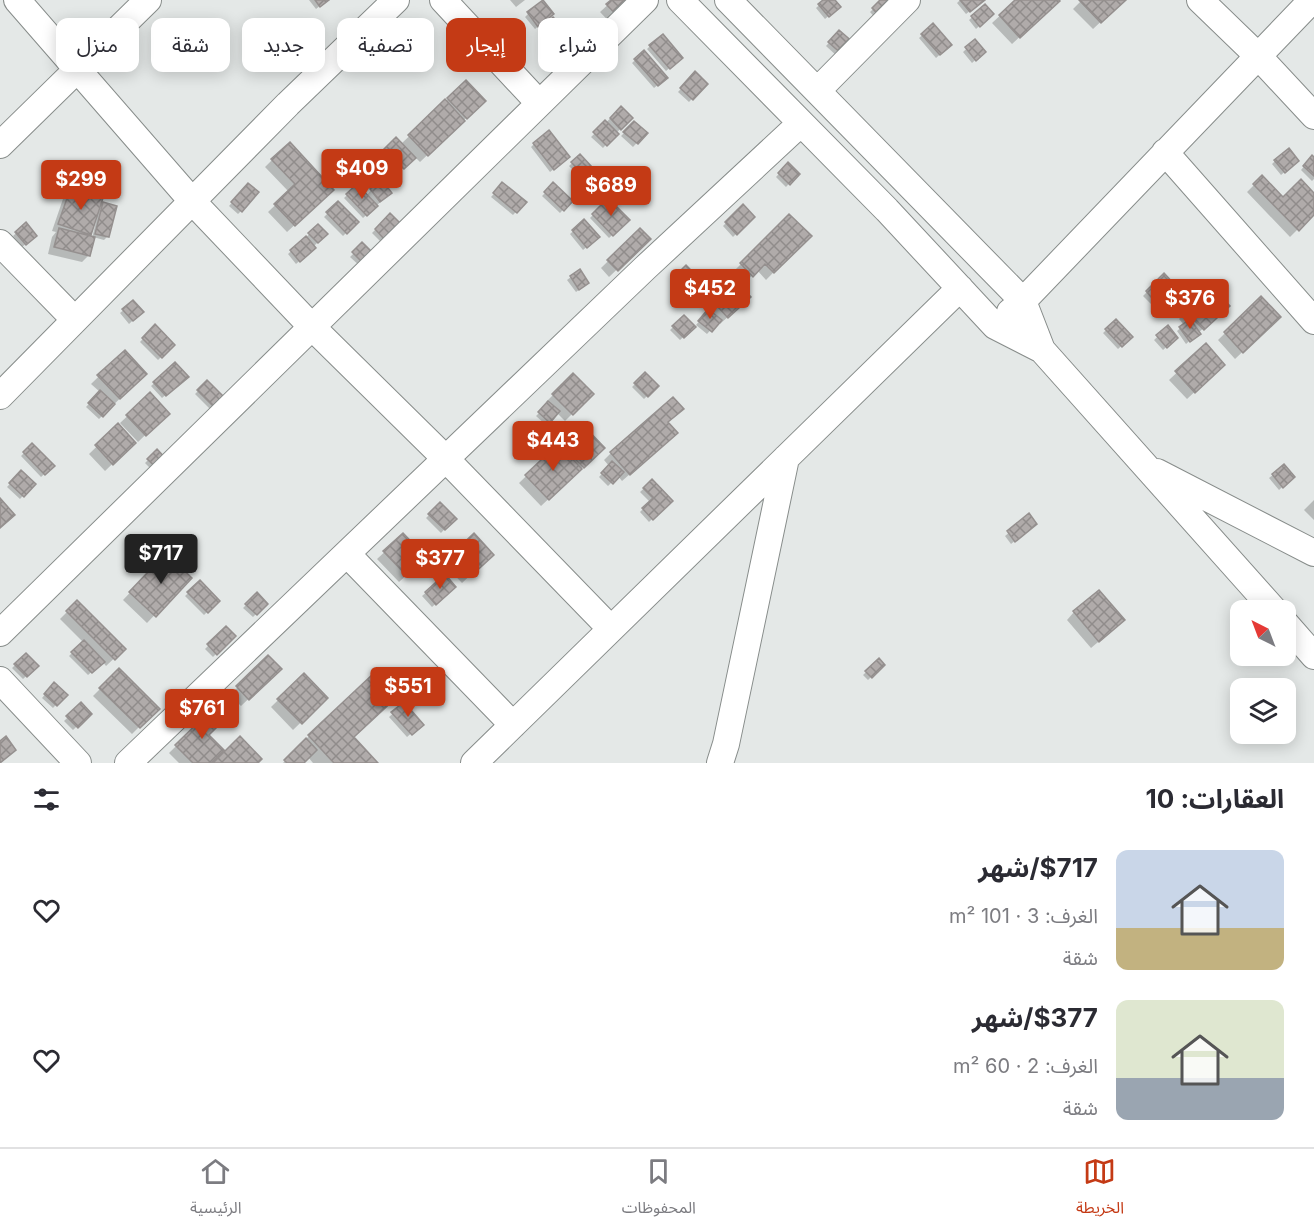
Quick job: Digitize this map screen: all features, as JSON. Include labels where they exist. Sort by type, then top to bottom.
[{"type":"street","points":[[17,0],[56,43]]},
{"type":"street","points":[[129,18],[148,0]]},
{"type":"street","points":[[0,396],[288,104],[396,0]]},
{"type":"street","points":[[443,0],[539,103]]},
{"type":"street","points":[[0,633],[645,0]]},
{"type":"street","points":[[680,0],[995,326],[1042,350]]},
{"type":"street","points":[[728,0],[1023,301],[1042,350],[1265,600]]},
{"type":"street","points":[[818,90],[908,0]]},
{"type":"street","points":[[1200,0],[1259,57],[1314,116]]},
{"type":"street","points":[[995,326],[1023,301],[1312,0]]},
{"type":"street","points":[[0,145],[74,72]]},
{"type":"street","points":[[81,72],[192,201],[311,326],[446,459],[612,629]]},
{"type":"street","points":[[128,763],[645,268],[801,123]]},
{"type":"street","points":[[1165,152],[1314,321]]},
{"type":"street","points":[[0,243],[75,320]]},
{"type":"street","points":[[474,763],[960,288]]},
{"type":"street","points":[[720,763],[726,744],[786,458]]},
{"type":"street","points":[[1145,465],[1309,543]]},
{"type":"street","points":[[347,554],[513,725]]},
{"type":"street","points":[[1296,635],[1314,656]]},
{"type":"street","points":[[0,680],[78,763]]},
{"type":"building","points":[[315,0],[329,0],[320,7]]},
{"type":"building","points":[[543,0],[554,14],[549,18],[538,18],[538,27],[527,12]]},
{"type":"building","points":[[611,0],[639,0],[626,25],[606,4]]},
{"type":"building","points":[[823,0],[835,0],[841,7],[829,17],[818,4]]},
{"type":"building","points":[[880,0],[886,0],[894,9],[882,19],[872,8]]},
{"type":"building","points":[[960,0],[985,0],[970,12]]},
{"type":"building","points":[[1015,0],[1060,1],[1020,38],[999,15]]},
{"type":"building","points":[[1079,0],[1126,0],[1101,23]]},
{"type":"building","points":[[985,4],[994,14],[980,27],[971,16]]},
{"type":"building","points":[[933,23],[952,45],[940,55],[921,34]]},
{"type":"building","points":[[839,30],[854,43],[843,55],[828,42]]},
{"type":"building","points":[[663,34],[683,58],[670,69],[649,45]]},
{"type":"building","points":[[975,39],[986,52],[976,61],[965,47]]},
{"type":"building","points":[[644,50],[668,78],[658,86],[634,59]]},
{"type":"building","points":[[695,71],[708,84],[693,100],[680,88]]},
{"type":"building","points":[[466,80],[486,101],[467,119],[447,98]]},
{"type":"building","points":[[445,99],[465,121],[428,156],[408,135]]},
{"type":"building","points":[[621,106],[633,118],[621,130],[610,118]]},
{"type":"building","points":[[605,120],[619,134],[607,146],[593,132]]},
{"type":"building","points":[[634,121],[648,133],[638,144],[623,132]]},
{"type":"building","points":[[549,130],[570,157],[554,170],[533,143]]},
{"type":"building","points":[[396,137],[416,158],[404,169],[384,149]]},
{"type":"building","points":[[290,142],[334,190],[295,226],[274,204],[295,184],[271,159]]},
{"type":"building","points":[[1289,148],[1299,161],[1285,173],[1274,160]]},
{"type":"building","points":[[580,154],[604,180],[596,188],[571,162]]},
{"type":"building","points":[[1312,155],[1314,157],[1314,176],[1303,166]]},
{"type":"building","points":[[788,162],[800,174],[790,185],[778,173]]},
{"type":"building","points":[[1262,175],[1283,197],[1301,179],[1314,193],[1314,215],[1299,231],[1253,184]]},
{"type":"building","points":[[382,180],[392,193],[380,202],[370,189]]},
{"type":"building","points":[[502,182],[527,202],[517,213],[493,193]]},
{"type":"building","points":[[553,182],[573,201],[564,211],[544,192]]},
{"type":"building","points":[[248,183],[259,192],[242,212],[231,202]]},
{"type":"building","points":[[357,184],[378,206],[367,216],[346,194]]},
{"type":"building","points":[[71,187],[103,198],[91,235],[58,224]]},
{"type":"building","points":[[608,198],[630,220],[613,236],[592,214]]},
{"type":"building","points":[[338,201],[359,222],[347,234],[326,212]]},
{"type":"building","points":[[103,202],[117,206],[109,237],[95,234]]},
{"type":"building","points":[[743,204],[755,217],[737,235],[725,222]]},
{"type":"building","points":[[390,213],[400,223],[384,239],[375,229]]},
{"type":"building","points":[[789,214],[812,236],[774,273],[765,264],[753,277],[740,263]]},
{"type":"building","points":[[584,219],[600,237],[587,248],[572,230]]},
{"type":"building","points":[[26,222],[37,236],[26,245],[15,232]]},
{"type":"building","points":[[318,224],[328,234],[318,243],[308,233]]},
{"type":"building","points":[[59,228],[95,237],[90,256],[54,247]]},
{"type":"building","points":[[640,228],[651,239],[618,271],[607,260]]},
{"type":"building","points":[[306,236],[316,248],[300,262],[290,250]]},
{"type":"building","points":[[362,242],[375,255],[365,265],[352,252]]},
{"type":"building","points":[[686,265],[711,291],[702,300],[677,274]]},
{"type":"building","points":[[580,269],[589,283],[579,290],[570,276]]},
{"type":"building","points":[[1164,273],[1175,285],[1156,303],[1146,291]]},
{"type":"building","points":[[730,275],[751,297],[728,318],[707,295]]},
{"type":"building","points":[[1210,286],[1230,306],[1204,330],[1185,311]]},
{"type":"building","points":[[1261,296],[1281,317],[1243,353],[1224,332]]},
{"type":"building","points":[[133,300],[144,312],[133,321],[122,309]]},
{"type":"building","points":[[708,309],[722,320],[712,332],[698,321]]},
{"type":"building","points":[[684,315],[696,327],[684,338],[672,326]]},
{"type":"building","points":[[1116,319],[1133,337],[1122,347],[1105,329]]},
{"type":"building","points":[[1190,319],[1201,334],[1190,342],[1179,327]]},
{"type":"building","points":[[155,324],[175,345],[162,358],[142,338]]},
{"type":"building","points":[[1168,325],[1178,338],[1167,348],[1156,335]]},
{"type":"building","points":[[1206,343],[1225,365],[1195,393],[1175,371]]},
{"type":"building","points":[[125,350],[147,374],[120,399],[97,375]]},
{"type":"building","points":[[175,362],[189,377],[166,396],[153,382]]},
{"type":"building","points":[[645,372],[659,386],[648,397],[634,383]]},
{"type":"building","points":[[573,373],[594,394],[573,415],[552,394]]},
{"type":"building","points":[[207,380],[226,399],[216,409],[197,390]]},
{"type":"building","points":[[100,390],[115,404],[103,417],[88,403]]},
{"type":"building","points":[[150,392],[170,414],[146,436],[126,415]]},
{"type":"building","points":[[673,397],[684,409],[668,422],[678,433],[630,475],[610,452]]},
{"type":"building","points":[[548,401],[560,411],[550,423],[538,412]]},
{"type":"building","points":[[580,422],[605,448],[584,468],[559,443]]},
{"type":"building","points":[[118,423],[136,443],[113,465],[95,445]]},
{"type":"building","points":[[32,443],[55,466],[45,475],[23,452]]},
{"type":"building","points":[[558,444],[582,469],[549,500],[525,475]]},
{"type":"building","points":[[157,449],[168,461],[159,470],[147,459]]},
{"type":"building","points":[[612,461],[624,472],[613,484],[601,473]]},
{"type":"building","points":[[1284,464],[1295,477],[1283,488],[1272,474]]},
{"type":"building","points":[[21,470],[36,484],[24,497],[9,483]]},
{"type":"building","points":[[652,479],[673,501],[653,520],[642,508],[653,498],[643,488]]},
{"type":"building","points":[[0,498],[15,515],[0,528]]},
{"type":"building","points":[[440,502],[457,519],[445,530],[428,514]]},
{"type":"building","points":[[1029,513],[1037,524],[1015,542],[1007,531]]},
{"type":"building","points":[[403,533],[427,558],[407,576],[383,551]]},
{"type":"building","points":[[474,533],[494,555],[470,577],[450,556]]},
{"type":"building","points":[[166,553],[192,578],[156,617],[129,592]]},
{"type":"building","points":[[445,574],[456,587],[436,605],[425,592]]},
{"type":"building","points":[[200,580],[220,601],[208,613],[187,592]]},
{"type":"building","points":[[1099,590],[1125,620],[1099,642],[1073,611]]},
{"type":"building","points":[[257,592],[268,604],[257,615],[245,604]]},
{"type":"building","points":[[77,600],[126,649],[115,660],[66,611]]},
{"type":"building","points":[[226,626],[236,636],[217,655],[207,644]]},
{"type":"building","points":[[84,640],[105,662],[92,673],[71,652]]},
{"type":"building","points":[[26,653],[39,666],[27,677],[14,664]]},
{"type":"building","points":[[268,655],[282,669],[249,700],[236,686]]},
{"type":"building","points":[[879,658],[885,665],[872,678],[865,671]]},
{"type":"building","points":[[119,668],[160,709],[140,728],[99,688]]},
{"type":"building","points":[[304,673],[328,698],[302,724],[277,699]]},
{"type":"building","points":[[374,673],[397,697],[354,737],[378,763],[334,763],[308,735]]},
{"type":"building","points":[[54,682],[68,695],[57,706],[44,694]]},
{"type":"building","points":[[81,702],[92,714],[78,728],[66,716]]},
{"type":"building","points":[[404,702],[424,725],[412,735],[391,712]]},
{"type":"building","points":[[213,708],[225,719],[209,735],[224,750],[211,763],[193,763],[175,745]]},
{"type":"building","points":[[6,736],[16,750],[0,763],[0,741]]},
{"type":"building","points":[[240,736],[262,759],[258,763],[213,763]]},
{"type":"building","points":[[306,738],[317,750],[304,763],[287,763],[284,760]]}]
